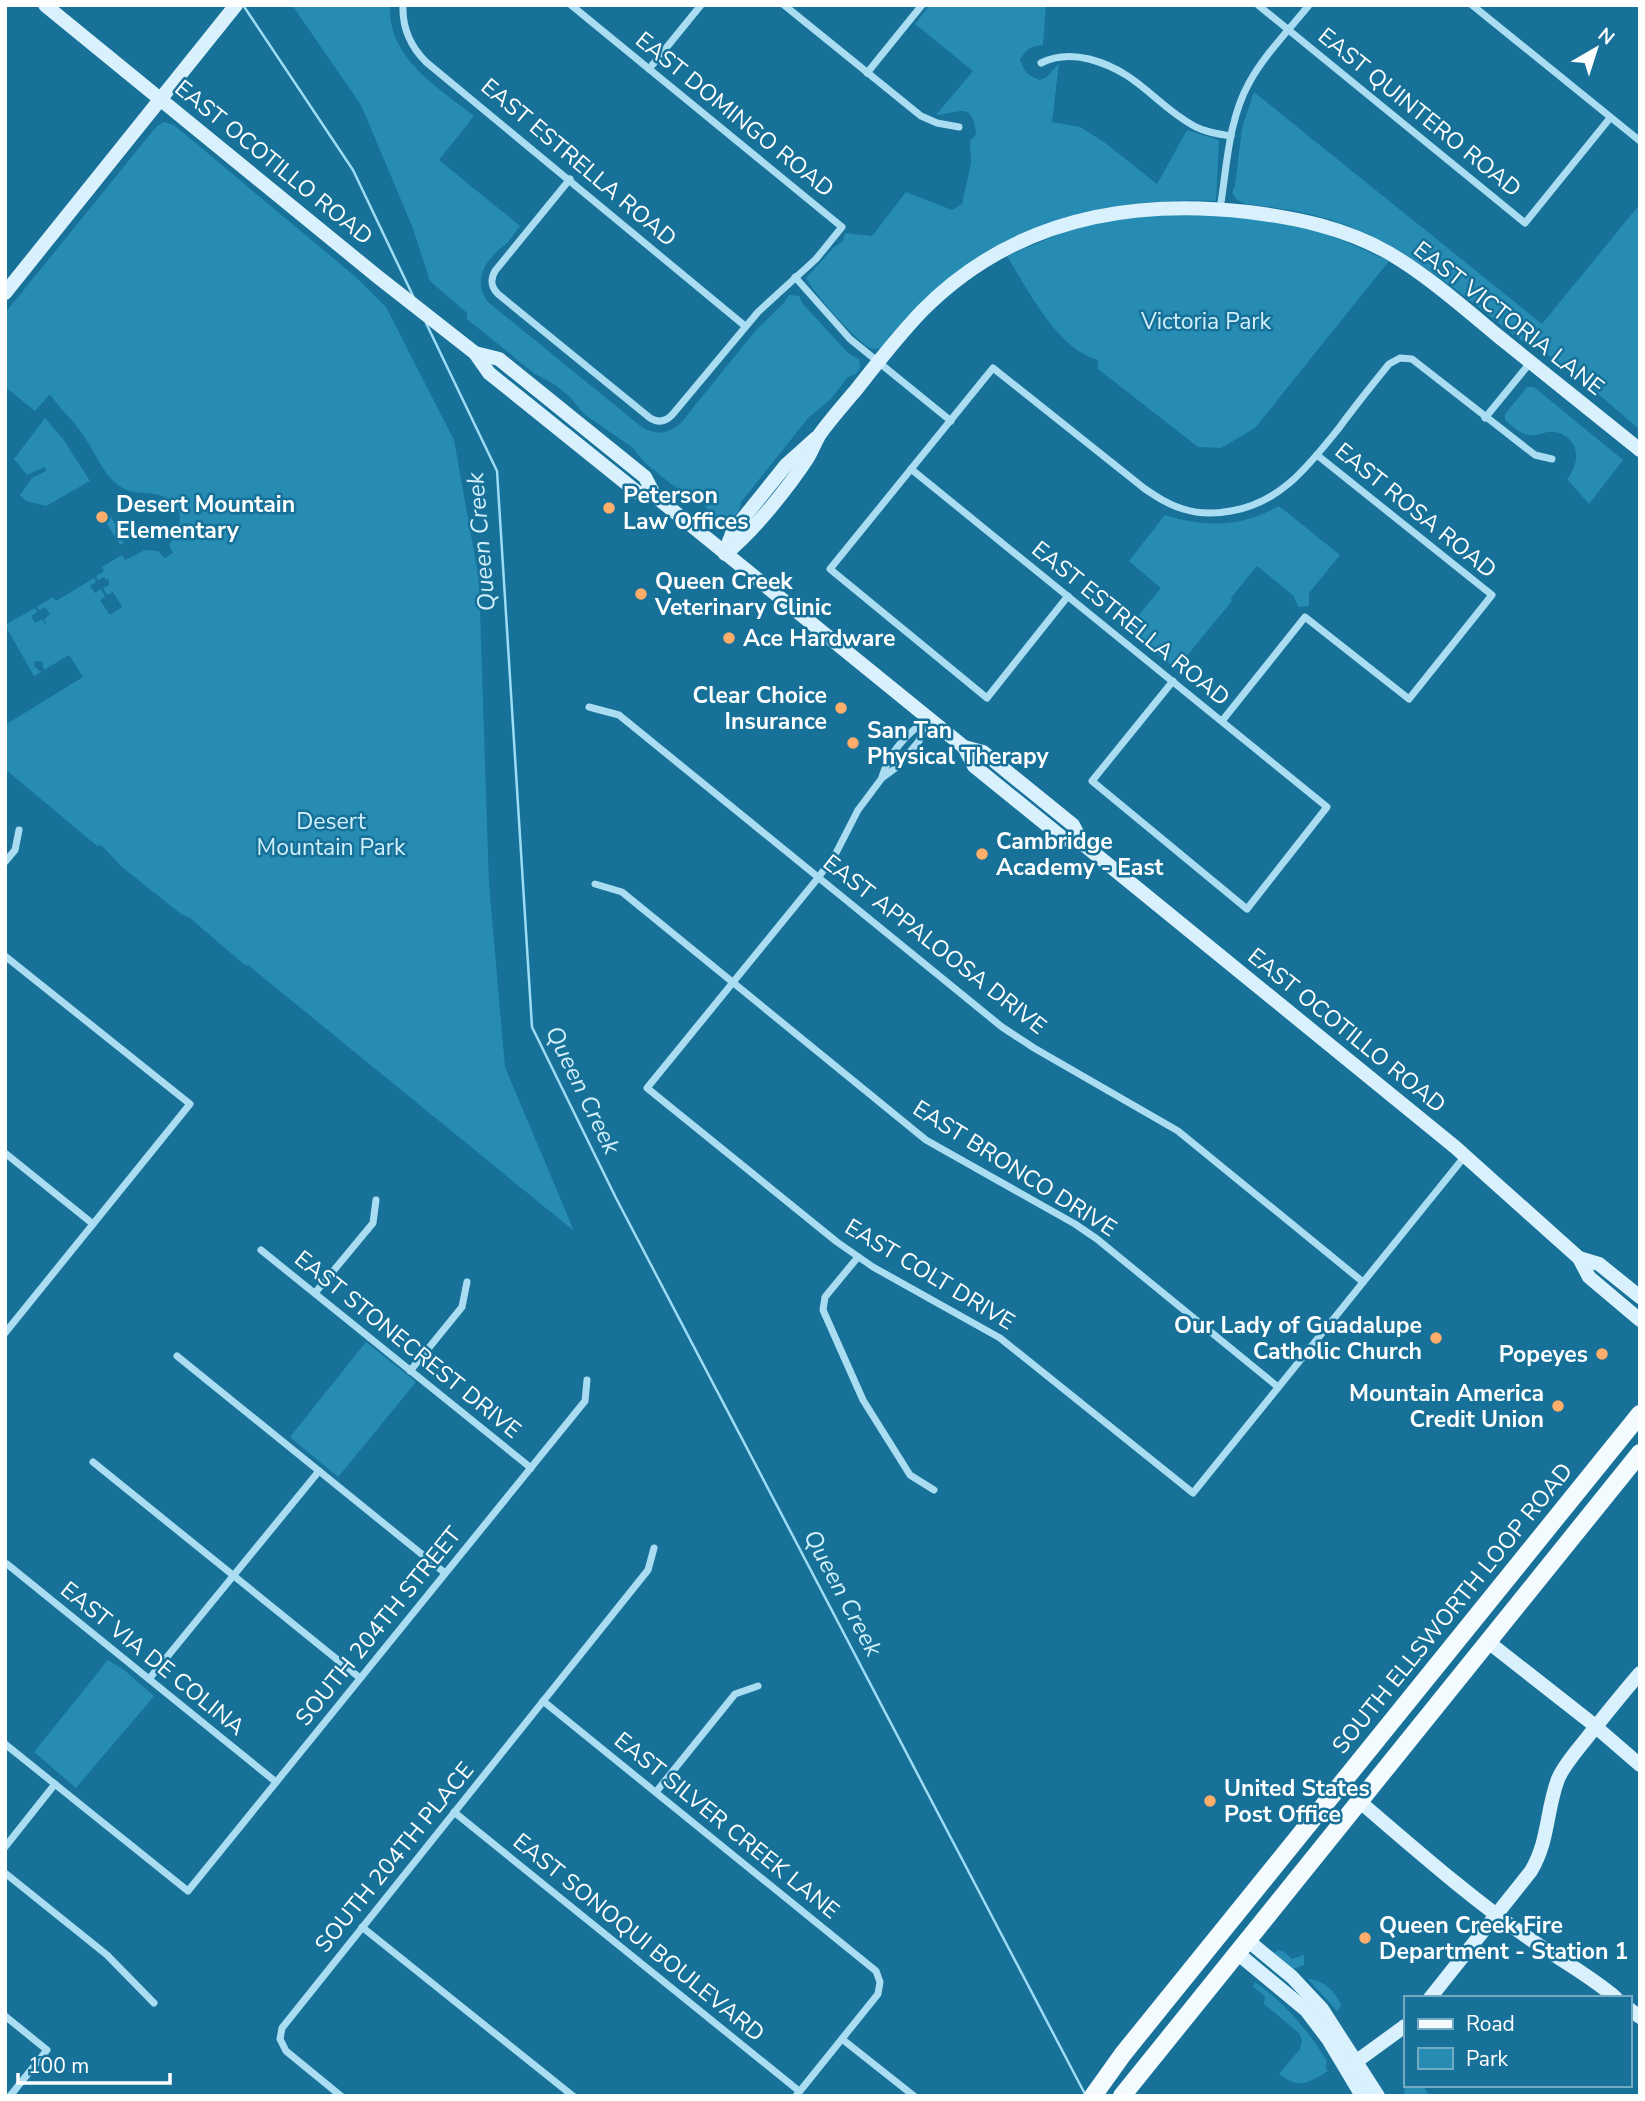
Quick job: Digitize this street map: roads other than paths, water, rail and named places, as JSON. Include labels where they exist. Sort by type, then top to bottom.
[{"type":"main road","name":"EAST OCOTILLO ROAD","points":[[45,5],[475,353],[489,373],[626,484],[637,492],[655,496],[964,747],[974,766],[1065,839],[1083,844],[1465,1156],[1579,1258],[1589,1277],[1640,1320]]},
{"type":"main road","points":[[5,293],[236,5]]},
{"type":"main road","name":"EAST VICTORIA LANE","points":[[725,554],[733,531],[786,465],[820,435],[898,337],[943,293],[1003,250],[1059,226],[1117,212],[1154,207],[1220,209],[1301,220],[1369,243],[1425,277],[1640,450]]},
{"type":"main road","name":"EAST OCOTILLO ROAD","points":[[1579,1258],[1599,1265],[1640,1297]]},
{"type":"main road","name":"SOUTH ELLSWORTH LOOP ROAD","points":[[1093,2096],[1123,2054],[1640,1415]]},
{"type":"main road","points":[[1122,2096],[1640,1453]]},
{"type":"main road","points":[[1468,1627],[1596,1726],[1640,1765]]},
{"type":"main road","points":[[1432,1996],[1499,1914],[1540,1856],[1559,1776],[1640,1673]]},
{"type":"main road","points":[[1338,1787],[1359,1801],[1526,1937],[1588,1976],[1613,1996]]},
{"type":"main road","points":[[1241,1945],[1306,2010],[1378,2096]]},
{"type":"main road","points":[[1352,2065],[1404,2027]]},
{"type":"main road","points":[[1352,2065],[1362,2096]]},
{"type":"street","name":"EAST ESTRELLA ROAD","points":[[402,5],[409,40],[426,62],[745,326]]},
{"type":"street","name":"EAST DOMINGO ROAD","points":[[571,5],[842,227],[816,259],[795,277]]},
{"type":"street","points":[[649,69],[701,5]]},
{"type":"street","points":[[784,5],[921,116],[937,123],[959,127]]},
{"type":"street","points":[[867,73],[922,5]]},
{"type":"street","name":"EAST QUINTERO ROAD","points":[[1258,5],[1525,223],[1611,118]]},
{"type":"street","points":[[1220,209],[1231,135],[1238,108],[1250,82],[1309,5]]},
{"type":"street","points":[[1472,5],[1640,141]]},
{"type":"street","points":[[1041,63],[1054,56],[1074,57],[1107,65],[1131,77],[1197,127],[1231,135]]},
{"type":"street","points":[[570,179],[495,271],[492,282],[498,294],[650,418],[662,421],[672,415],[745,326],[795,277],[850,339],[951,421]]},
{"type":"street","points":[[1068,596],[987,698],[830,569],[993,368],[1145,489],[1185,510],[1214,514],[1244,509],[1267,500],[1293,481],[1389,364],[1400,358],[1412,359],[1535,456],[1552,459]]},
{"type":"street","points":[[1485,418],[1531,362]]},
{"type":"street","name":"EAST ROSA ROAD","points":[[1222,721],[1306,617],[1409,699],[1492,595],[1317,455]]},
{"type":"street","name":"EAST ESTRELLA ROAD","points":[[911,469],[1173,681],[1327,807],[1247,909],[1092,781],[1173,681]]},
{"type":"street","name":"EAST APPALOOSA DRIVE","points":[[589,707],[619,715],[1002,1027],[1178,1130],[1363,1282]]},
{"type":"street","points":[[882,778],[888,759],[909,733],[928,718]]},
{"type":"street","points":[[732,982],[818,878],[836,853],[858,810],[882,778],[897,767],[919,741],[928,718]]},
{"type":"street","points":[[5,862],[15,850],[19,830]]},
{"type":"street","name":"EAST BRONCO DRIVE","points":[[595,884],[622,892],[926,1140],[1097,1239],[1278,1387]]},
{"type":"street","points":[[5,956],[190,1104],[5,1333]]},
{"type":"street","name":"EAST COLT DRIVE","points":[[732,982],[647,1088],[858,1257],[1000,1338],[1193,1493],[1278,1387]]},
{"type":"street","points":[[5,1153],[93,1224]]},
{"type":"street","points":[[1278,1387],[1465,1156]]},
{"type":"street","points":[[315,1293],[373,1223],[376,1200]]},
{"type":"street","name":"EAST STONECREST DRIVE","points":[[261,1250],[531,1468]]},
{"type":"street","points":[[858,1257],[825,1297],[823,1310],[863,1400],[910,1475],[934,1490]]},
{"type":"street","points":[[410,1371],[462,1307],[467,1282]]},
{"type":"street","points":[[177,1356],[446,1573]]},
{"type":"street","name":"SOUTH 204TH STREET","points":[[55,1784],[188,1891],[585,1401],[587,1381]]},
{"type":"street","points":[[93,1462],[360,1678]]},
{"type":"street","points":[[149,1679],[318,1471]]},
{"type":"street","name":"SOUTH 204TH PLACE","points":[[341,2096],[286,2051],[281,2039],[282,2028],[648,1570],[654,1548]]},
{"type":"street","name":"EAST VIA DE COLINA","points":[[7,1564],[276,1782]]},
{"type":"street","points":[[656,1792],[735,1694],[758,1686]]},
{"type":"street","name":"EAST SILVER CREEK LANE","points":[[543,1701],[876,1971],[880,1982],[878,1994],[842,2039]]},
{"type":"street","points":[[5,1744],[55,1784],[5,1847]]},
{"type":"street","name":"EAST SONOQUI BOULEVARD","points":[[454,1812],[798,2094]]},
{"type":"street","points":[[5,1872],[107,1955],[153,2003]]},
{"type":"street","points":[[362,1927],[573,2096]]},
{"type":"street","points":[[5,2016],[47,2050],[10,2096]]},
{"type":"street","points":[[798,2094],[842,2039],[914,2096]]},
{"type":"waterway","name":"Queen Creek","points":[[243,5],[353,170],[414,298]]},
{"type":"waterway","name":"Queen Creek","points":[[426,323],[497,471],[532,1027],[616,1198],[1086,2096]]},
{"type":"place","name":"Peterson Law Offices","points":[[609,508]]},
{"type":"place","name":"Desert Mountain Elementary","points":[[102,517]]},
{"type":"place","name":"Queen Creek Veterinary Clinic","points":[[641,594]]},
{"type":"place","name":"Ace Hardware","points":[[729,638]]},
{"type":"place","name":"Clear Choice Insurance","points":[[841,708]]},
{"type":"place","name":"San Tan Physical Therapy","points":[[853,743]]},
{"type":"place","name":"Cambridge Academy - East","points":[[982,854]]},
{"type":"place","name":"Our Lady of Guadalupe Catholic Church","points":[[1436,1338]]},
{"type":"place","name":"Popeyes","points":[[1602,1354]]},
{"type":"place","name":"Mountain America Credit Union","points":[[1558,1406]]},
{"type":"place","name":"United States Post Office","points":[[1210,1801]]},
{"type":"place","name":"Queen Creek Fire Department - Station 1","points":[[1365,1938]]},
{"type":"park label","name":"Victoria Park","points":[[1206,321]]},
{"type":"park label","name":"Desert Mountain Park","points":[[331,834]]}]
